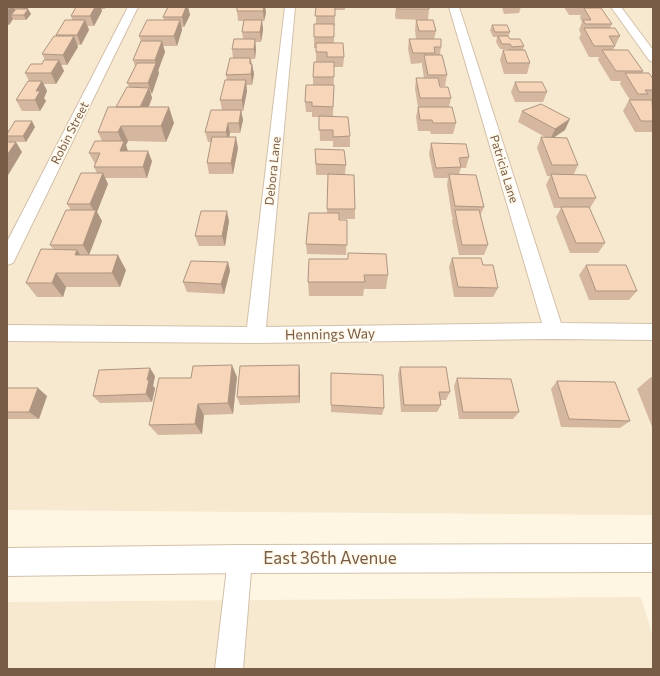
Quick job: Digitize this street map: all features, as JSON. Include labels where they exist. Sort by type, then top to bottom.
[{"type":"street","name":"Robin Street","points":[[7,259],[133,7]]},
{"type":"street","name":"Debora Lane","points":[[256,335],[290,7]]},
{"type":"street","name":"Patricia Lane","points":[[454,7],[554,331]]},
{"type":"street","points":[[616,7],[653,58]]},
{"type":"street","name":"Hennings Way","points":[[7,333],[256,335],[554,331],[653,332]]},
{"type":"street","name":"East 36th Avenue","points":[[7,562],[240,559],[653,558]]},
{"type":"street","points":[[229,669],[240,559]]},
{"type":"shaded area","points":[[7,7],[653,7],[653,515],[7,510]]},
{"type":"shaded area","points":[[641,597],[653,637],[653,669],[7,669],[7,602]]},
{"type":"building","points":[[76,7],[95,7],[90,16],[71,16]]},
{"type":"building","points":[[168,7],[186,7],[182,17],[163,17]]},
{"type":"building","points":[[237,7],[264,7],[263,11],[237,11]]},
{"type":"building","points":[[316,7],[335,7],[335,16],[315,16]]},
{"type":"building","points":[[396,7],[429,7],[429,9],[397,9]]},
{"type":"building","points":[[584,8],[601,8],[612,24],[585,24],[583,20],[591,20]]},
{"type":"building","points":[[16,9],[28,9],[24,15],[11,15]]},
{"type":"building","points":[[65,20],[85,20],[77,35],[56,35]]},
{"type":"building","points":[[147,20],[180,20],[174,36],[139,36]]},
{"type":"building","points":[[244,20],[262,20],[260,32],[242,32]]},
{"type":"building","points":[[416,20],[433,20],[436,31],[419,31]]},
{"type":"building","points":[[314,24],[334,24],[334,37],[314,37]]},
{"type":"building","points":[[492,25],[507,25],[510,32],[495,32]]},
{"type":"building","points":[[584,28],[615,28],[620,36],[609,36],[615,46],[594,46]]},
{"type":"building","points":[[54,36],[74,36],[63,55],[42,54]]},
{"type":"building","points":[[498,36],[508,36],[510,39],[520,39],[524,46],[512,47],[510,44],[502,44]]},
{"type":"building","points":[[234,39],[255,39],[254,49],[232,49]]},
{"type":"building","points":[[409,39],[441,39],[441,47],[434,47],[435,53],[413,53]]},
{"type":"building","points":[[141,41],[162,41],[155,60],[133,60]]},
{"type":"building","points":[[316,43],[343,43],[344,57],[327,57],[327,52],[316,52]]},
{"type":"building","points":[[503,50],[525,50],[530,63],[507,63]]},
{"type":"building","points":[[602,50],[628,50],[643,71],[616,71]]},
{"type":"building","points":[[424,55],[442,55],[447,75],[428,75]]},
{"type":"building","points":[[230,58],[250,58],[250,64],[252,64],[251,74],[226,75]]},
{"type":"building","points":[[44,60],[59,60],[51,73],[25,73],[31,64],[42,64]]},
{"type":"building","points":[[314,62],[334,62],[334,77],[313,77]]},
{"type":"building","points":[[137,63],[156,63],[148,83],[127,83]]},
{"type":"building","points":[[625,73],[649,73],[653,79],[653,90],[645,90],[648,94],[638,94]]},
{"type":"building","points":[[416,78],[438,78],[440,87],[448,87],[451,98],[420,98]]},
{"type":"building","points":[[225,80],[246,80],[242,100],[220,100]]},
{"type":"building","points":[[28,81],[42,81],[36,91],[40,91],[35,100],[16,100]]},
{"type":"building","points":[[515,82],[542,82],[547,92],[519,92]]},
{"type":"building","points":[[306,85],[334,85],[333,107],[312,106],[312,102],[305,102]]},
{"type":"building","points":[[127,87],[149,88],[140,107],[116,107]]},
{"type":"building","points":[[629,100],[652,100],[653,121],[641,121]]},
{"type":"building","points":[[541,104],[570,119],[555,129],[522,111]]},
{"type":"building","points":[[108,107],[169,107],[161,126],[121,126],[118,132],[98,132]]},
{"type":"building","points":[[418,107],[452,107],[456,123],[433,123],[432,120],[420,120]]},
{"type":"building","points":[[211,110],[241,110],[239,123],[228,123],[226,132],[205,132]]},
{"type":"building","points":[[319,116],[348,117],[350,136],[333,137],[333,130],[319,130]]},
{"type":"building","points":[[15,121],[32,121],[23,136],[7,136],[7,134]]},
{"type":"building","points":[[212,137],[236,137],[231,163],[207,163]]},
{"type":"building","points":[[541,137],[567,138],[578,165],[552,165]]},
{"type":"building","points":[[95,141],[124,141],[120,151],[148,151],[143,167],[94,167],[100,153],[89,153]]},
{"type":"building","points":[[7,142],[16,142],[7,155]]},
{"type":"building","points":[[431,143],[466,144],[469,157],[459,158],[461,167],[436,168]]},
{"type":"building","points":[[315,149],[344,150],[346,165],[316,164]]},
{"type":"building","points":[[81,173],[103,173],[90,204],[67,204]]},
{"type":"building","points":[[328,174],[354,175],[355,209],[327,209]]},
{"type":"building","points":[[449,174],[476,175],[484,207],[455,206]]},
{"type":"building","points":[[551,174],[586,175],[596,198],[559,198]]},
{"type":"building","points":[[561,207],[589,207],[605,243],[576,243]]},
{"type":"building","points":[[66,210],[96,210],[83,245],[50,245]]},
{"type":"building","points":[[455,210],[479,210],[488,245],[462,245]]},
{"type":"building","points":[[201,211],[227,211],[222,236],[195,236]]},
{"type":"building","points":[[309,213],[339,213],[339,220],[347,220],[347,245],[306,244]]},
{"type":"building","points":[[41,249],[77,250],[75,255],[118,255],[112,273],[56,273],[52,283],[26,283]]},
{"type":"building","points":[[348,253],[386,254],[388,275],[364,275],[365,282],[308,282],[309,259],[348,259]]},
{"type":"building","points":[[452,258],[481,258],[483,265],[493,265],[498,288],[458,287]]},
{"type":"building","points":[[191,261],[228,262],[221,284],[183,282]]},
{"type":"building","points":[[586,265],[626,265],[637,291],[596,291]]},
{"type":"building","points":[[232,365],[228,403],[198,404],[195,424],[149,425],[159,378],[191,378],[193,366]]},
{"type":"building","points":[[299,365],[299,396],[237,397],[240,366]]},
{"type":"building","points":[[400,367],[446,367],[450,392],[439,392],[441,405],[404,405]]},
{"type":"building","points":[[150,368],[146,394],[93,396],[99,370]]},
{"type":"building","points":[[331,373],[383,375],[384,408],[331,405]]},
{"type":"building","points":[[457,378],[511,379],[519,412],[463,412]]},
{"type":"building","points":[[557,381],[615,382],[630,421],[569,419]]},
{"type":"building","points":[[7,388],[38,388],[29,412],[7,412]]}]
